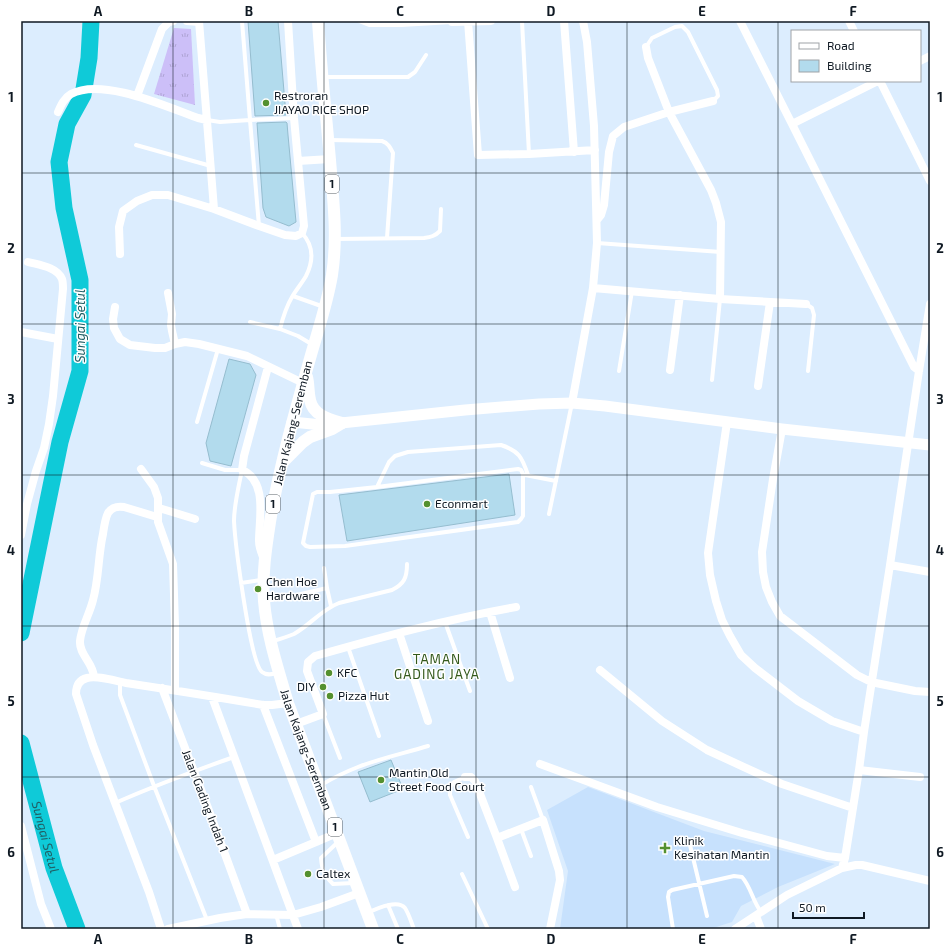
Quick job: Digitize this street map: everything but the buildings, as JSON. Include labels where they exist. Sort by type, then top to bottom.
[{"type":"main road","name":"Jalan Kajang-Seremban","points":[[318,21],[333,198],[335,239],[332,274],[326,307],[292,422],[274,502],[264,563],[264,601],[270,642],[288,703],[373,929]]},
{"type":"main road","points":[[304,378],[308,382],[312,406],[317,413],[342,423]]},
{"type":"main road","points":[[292,422],[322,425],[458,410],[572,403],[782,429],[930,445]]},
{"type":"main road","points":[[283,462],[310,437],[332,429],[342,423]]},
{"type":"street","points":[[137,96],[162,29],[169,22],[173,21]]},
{"type":"street","points":[[187,21],[199,22],[214,209]]},
{"type":"street","points":[[120,254],[119,227],[123,211],[137,201],[152,195],[168,195],[214,209],[285,235],[296,236],[302,233],[304,226],[294,118],[288,21]]},
{"type":"street","points":[[452,21],[491,21]]},
{"type":"street","points":[[468,21],[478,156],[595,150]]},
{"type":"street","points":[[564,21],[574,152]]},
{"type":"street","points":[[572,403],[593,288],[597,243],[593,102],[587,42],[583,21]]},
{"type":"street","points":[[740,21],[914,367],[919,371]]},
{"type":"street","points":[[849,21],[854,30]]},
{"type":"street","points":[[646,47],[648,58],[669,112],[711,190],[716,203],[721,222],[720,299]]},
{"type":"street","points":[[921,60],[930,56]]},
{"type":"street","points":[[792,124],[877,82]]},
{"type":"street","points":[[880,82],[930,181]]},
{"type":"street","points":[[58,112],[62,103],[71,94],[80,91],[103,89],[137,96],[207,120]]},
{"type":"street","points":[[597,221],[601,215],[604,205],[609,152],[613,136],[624,127],[669,112],[713,101]]},
{"type":"street","points":[[298,161],[330,159]]},
{"type":"street","points":[[21,535],[27,504],[44,448],[49,424],[63,289],[62,279],[57,272],[28,262]]},
{"type":"street","points":[[593,288],[720,299],[806,304]]},
{"type":"street","points":[[168,293],[172,314],[171,325],[175,344]]},
{"type":"street","points":[[670,370],[680,295]]},
{"type":"street","points":[[758,386],[770,302]]},
{"type":"street","points":[[842,868],[845,858],[859,770],[871,682],[930,304]]},
{"type":"street","points":[[115,307],[113,319],[114,328],[120,339],[130,345],[165,348],[185,342],[247,356],[268,367],[304,378]]},
{"type":"street","points":[[21,332],[58,339]]},
{"type":"street","points":[[264,563],[259,543],[261,508],[260,498],[253,478],[248,472],[242,470],[244,456],[268,367]]},
{"type":"street","points":[[727,422],[708,553],[710,575],[722,620],[741,655],[755,668],[798,701],[832,721],[864,732]]},
{"type":"street","points":[[782,429],[762,552],[763,572],[766,587],[772,602],[780,616],[857,675],[871,682],[915,691],[930,692]]},
{"type":"street","points":[[141,469],[154,486],[158,498],[158,522],[173,564],[176,625],[175,690]]},
{"type":"street","points":[[94,677],[92,667],[82,653],[80,641],[93,600],[101,541],[108,514],[112,509],[118,506],[124,506],[157,517]]},
{"type":"street","points":[[159,508],[195,519]]},
{"type":"street","points":[[890,565],[930,572]]},
{"type":"street","points":[[296,724],[323,714],[307,671],[308,662],[315,656],[445,622],[516,607]]},
{"type":"street","points":[[490,612],[510,678]]},
{"type":"street","points":[[399,634],[428,721]]},
{"type":"street","points":[[600,670],[662,721],[707,750],[782,784],[853,808]]},
{"type":"street","points":[[161,929],[149,892],[93,745],[76,694],[76,687],[81,680],[94,677],[263,705],[288,703]]},
{"type":"street","name":"Jalan Gading Indah 1","points":[[162,688],[247,914]]},
{"type":"street","points":[[212,697],[298,929]]},
{"type":"street","points":[[263,705],[316,842]]},
{"type":"street","points":[[540,764],[657,807],[742,833],[827,856],[845,858]]},
{"type":"street","points":[[859,770],[920,777]]},
{"type":"street","points":[[465,778],[471,777],[475,781],[515,887]]},
{"type":"street","points":[[497,838],[543,820],[559,871],[560,880],[550,929]]},
{"type":"street","points":[[21,826],[41,904],[51,929]]},
{"type":"street","points":[[273,860],[316,842],[338,836]]},
{"type":"street","points":[[734,929],[787,895],[842,868],[862,865],[930,881]]},
{"type":"street","points":[[168,929],[207,920],[247,914],[293,915],[321,907],[357,888]]},
{"type":"street","points":[[759,914],[761,929]]},
{"type":"lane","points":[[242,21],[259,226]]},
{"type":"lane","points":[[360,21],[369,25],[452,21]]},
{"type":"lane","points":[[522,21],[529,154]]},
{"type":"lane","points":[[646,47],[652,38],[675,27],[682,26],[688,32],[717,90],[718,96],[713,101]]},
{"type":"lane","points":[[322,77],[408,77],[415,72],[426,55]]},
{"type":"lane","points":[[207,120],[220,122],[294,118]]},
{"type":"lane","points":[[328,140],[382,141],[386,142],[390,146],[393,153],[387,238]]},
{"type":"lane","points":[[136,145],[211,166]]},
{"type":"lane","points":[[335,239],[432,237],[440,231],[440,209]]},
{"type":"lane","points":[[280,329],[284,312],[310,268],[312,250],[309,242],[302,233]]},
{"type":"lane","points":[[597,243],[721,252]]},
{"type":"lane","points":[[619,372],[632,291]]},
{"type":"lane","points":[[293,296],[326,307]]},
{"type":"lane","points":[[712,380],[720,299]]},
{"type":"lane","points":[[806,304],[812,308],[814,315],[808,371]]},
{"type":"lane","points":[[250,322],[280,329],[298,336],[314,345]]},
{"type":"lane","points":[[197,422],[218,349]]},
{"type":"lane","points":[[549,514],[572,403]]},
{"type":"lane","points":[[377,487],[389,462],[395,456],[408,452],[501,445],[520,456],[524,464],[525,475],[523,516],[518,522],[345,546],[310,547],[302,543],[313,494],[315,492],[330,492],[377,487],[518,469],[522,470],[525,475],[556,480]]},
{"type":"lane","points":[[202,463],[225,470],[242,470],[234,519],[247,622],[257,663],[262,672],[269,675],[278,672]]},
{"type":"lane","points":[[270,642],[295,633],[330,606],[392,590],[398,587],[403,582],[407,573],[406,564]]},
{"type":"lane","points":[[324,568],[330,606]]},
{"type":"lane","points":[[241,583],[264,580]]},
{"type":"lane","points":[[264,601],[326,588]]},
{"type":"lane","points":[[445,622],[470,690]]},
{"type":"lane","points":[[348,647],[379,736]]},
{"type":"lane","points":[[120,682],[120,695],[207,920]]},
{"type":"lane","points":[[323,714],[340,758]]},
{"type":"lane","points":[[319,786],[335,777],[359,767],[428,746]]},
{"type":"lane","points":[[115,803],[154,786],[234,757]]},
{"type":"lane","points":[[465,778],[454,782],[450,787],[450,795],[468,837]]},
{"type":"lane","points":[[531,787],[543,820]]},
{"type":"lane","points":[[521,829],[531,856]]},
{"type":"lane","points":[[338,836],[321,858],[326,877],[333,884],[357,888]]},
{"type":"lane","points":[[689,841],[707,916]]},
{"type":"lane","points":[[462,874],[488,929]]},
{"type":"lane","points":[[673,929],[668,897],[669,892],[672,890],[734,876],[742,877],[747,883],[759,914]]},
{"type":"lane","points":[[388,905],[398,929]]},
{"type":"lane","points":[[367,912],[388,905],[402,905],[406,909],[414,929]]},
{"type":"lane","points":[[276,914],[280,929]]},
{"type":"shaded area","name":"Klinik Kesihatan Mantin","points":[[588,787],[704,831],[835,864],[778,887],[741,906],[732,922],[710,929],[560,929],[568,871],[547,810]]},
{"type":"green space","points":[[174,28],[191,29],[195,105],[154,94]]},
{"type":"waterway","name":"Sungai Setul","points":[[21,633],[60,442],[80,371],[80,280],[64,208],[59,162],[67,124],[83,95],[89,58],[91,21]]},
{"type":"waterway","name":"Sungai Setul","points":[[21,743],[54,868],[77,929]]},
{"type":"place","name":"Restroran JIAYAO RICE SHOP","points":[[266,103]]},
{"type":"place","name":"Econmart","points":[[427,504]]},
{"type":"place","name":"Chen Hoe Hardware","points":[[258,589]]},
{"type":"place","name":"KFC","points":[[329,673]]},
{"type":"place","name":"DIY","points":[[323,687]]},
{"type":"place","name":"Pizza Hut","points":[[330,696]]},
{"type":"place","name":"Mantin Old Street Food Court","points":[[381,780]]},
{"type":"place","name":"Klinik Kesihatan Mantin","points":[[665,848]]},
{"type":"place","name":"Caltex","points":[[308,874]]},
{"type":"district","name":"TAMAN GADING JAYA","points":[[437,666]]}]
